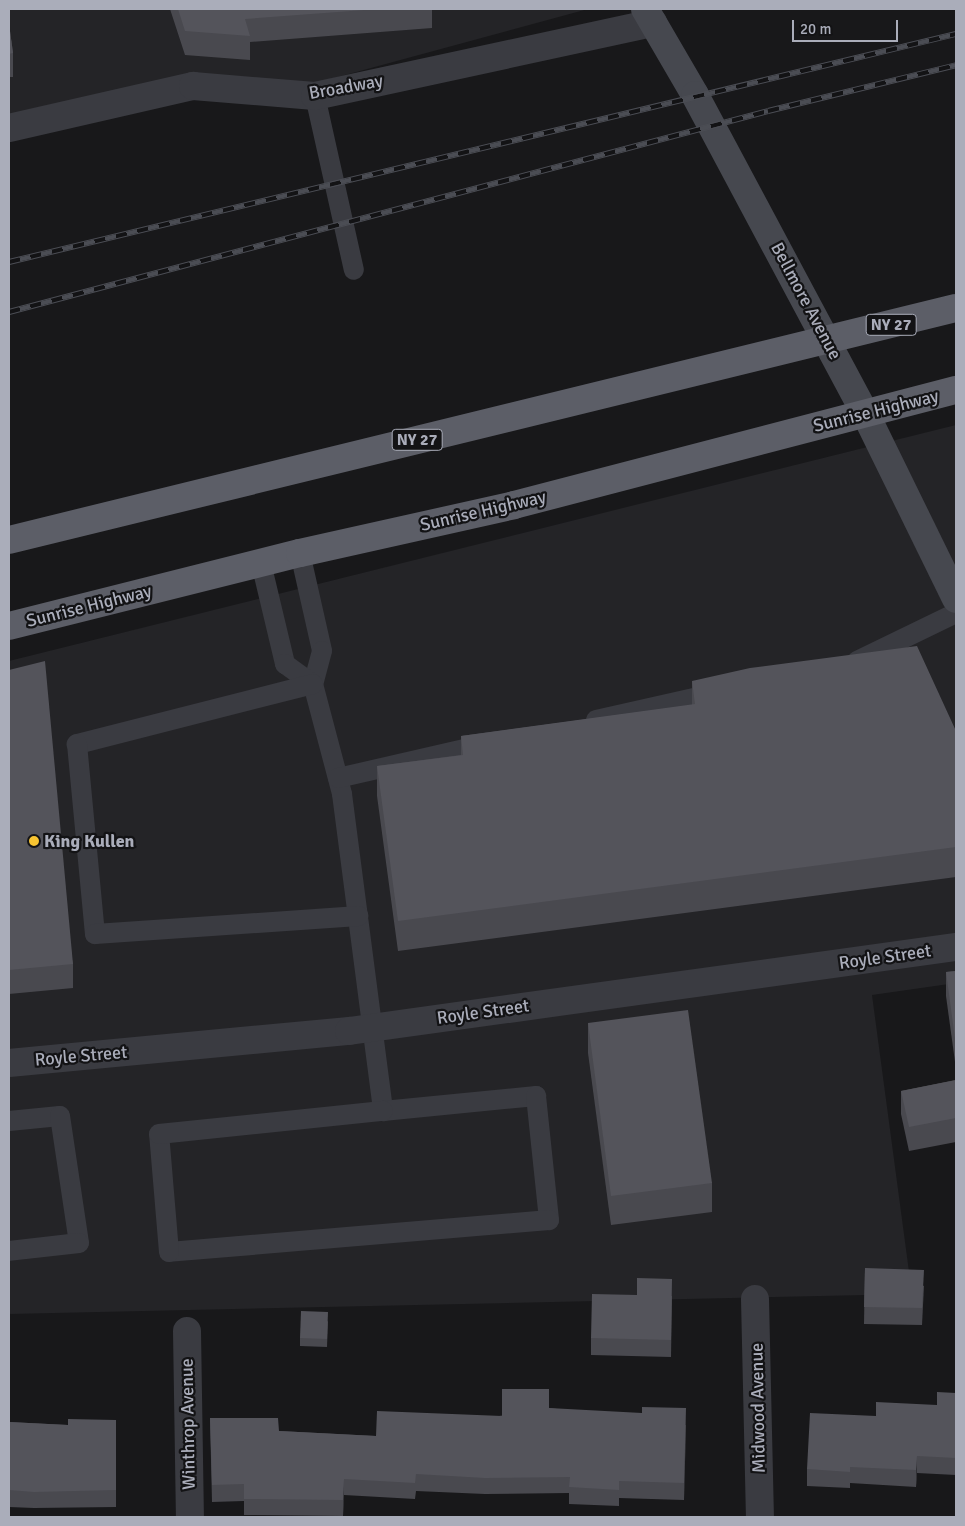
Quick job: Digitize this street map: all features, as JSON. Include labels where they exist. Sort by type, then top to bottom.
[{"type":"highway","name":"NY 27","points":[[9,540],[956,308]]},
{"type":"highway","name":"Sunrise Highway","points":[[9,626],[300,553],[514,505],[956,390]]},
{"type":"main road","name":"Bellmore Avenue","points":[[649,16],[695,95],[865,413],[956,599]]},
{"type":"street","name":"Broadway","points":[[9,128],[193,86],[315,96],[649,16]]},
{"type":"street","name":"Royle Street","points":[[9,1062],[373,1027],[956,947]]},
{"type":"street","name":"Midwood Avenue","points":[[755,1299],[760,1517]]},
{"type":"street","name":"Winthrop Avenue","points":[[187,1331],[190,1517]]},
{"type":"lane","points":[[315,96],[354,270]]},
{"type":"lane","points":[[300,553],[322,651],[313,684],[338,778],[383,1111]]},
{"type":"lane","points":[[261,563],[285,664],[313,684]]},
{"type":"lane","points":[[842,665],[862,660],[956,613]]},
{"type":"lane","points":[[313,684],[77,744],[95,934],[358,916]]},
{"type":"lane","points":[[580,724],[735,689]]},
{"type":"lane","points":[[338,778],[502,741]]},
{"type":"lane","points":[[536,1096],[549,1220],[169,1252],[160,1134],[383,1111],[536,1096]]},
{"type":"lane","points":[[9,1121],[60,1116],[79,1243],[9,1251]]},
{"type":"shaded area","points":[[9,9],[588,9],[312,84],[9,119]]},
{"type":"shaded area","points":[[956,425],[956,983],[872,995],[912,1294],[9,1314],[9,661]]},
{"type":"building","points":[[178,9],[378,9],[245,19],[250,36],[185,31]]},
{"type":"building","points":[[9,24],[13,53],[9,54]]},
{"type":"building","points":[[917,646],[956,731],[956,847],[398,921],[377,766],[463,755],[461,736],[695,704],[692,681],[750,668]]},
{"type":"building","name":"King Kullen","points":[[45,661],[73,964],[9,970],[9,670]]},
{"type":"building","points":[[956,971],[956,1046],[946,972]]},
{"type":"building","points":[[688,1010],[712,1183],[611,1196],[588,1023]]},
{"type":"building","points":[[956,1080],[956,1118],[909,1127],[901,1091]]},
{"type":"building","points":[[865,1268],[924,1270],[922,1308],[864,1307]]},
{"type":"building","points":[[637,1278],[672,1279],[671,1340],[591,1338],[592,1294],[637,1295]]},
{"type":"building","points":[[301,1311],[328,1312],[327,1339],[300,1338]]},
{"type":"building","points":[[502,1389],[549,1389],[549,1408],[642,1413],[642,1407],[686,1408],[684,1483],[619,1481],[619,1490],[569,1487],[570,1477],[485,1478],[416,1474],[415,1483],[344,1479],[343,1500],[244,1499],[244,1484],[212,1485],[210,1418],[278,1418],[279,1431],[376,1436],[377,1411],[502,1416]]},
{"type":"building","points":[[937,1392],[956,1393],[956,1458],[917,1456],[916,1470],[850,1467],[850,1472],[807,1469],[810,1413],[876,1416],[876,1402],[937,1405]]},
{"type":"building","points":[[68,1419],[116,1420],[116,1490],[34,1492],[9,1490],[9,1422],[68,1425]]},
{"type":"railway","points":[[9,262],[956,34]]},
{"type":"railway","points":[[9,312],[768,111],[956,65]]},
{"type":"place","name":"King Kullen","points":[[34,841]]}]
